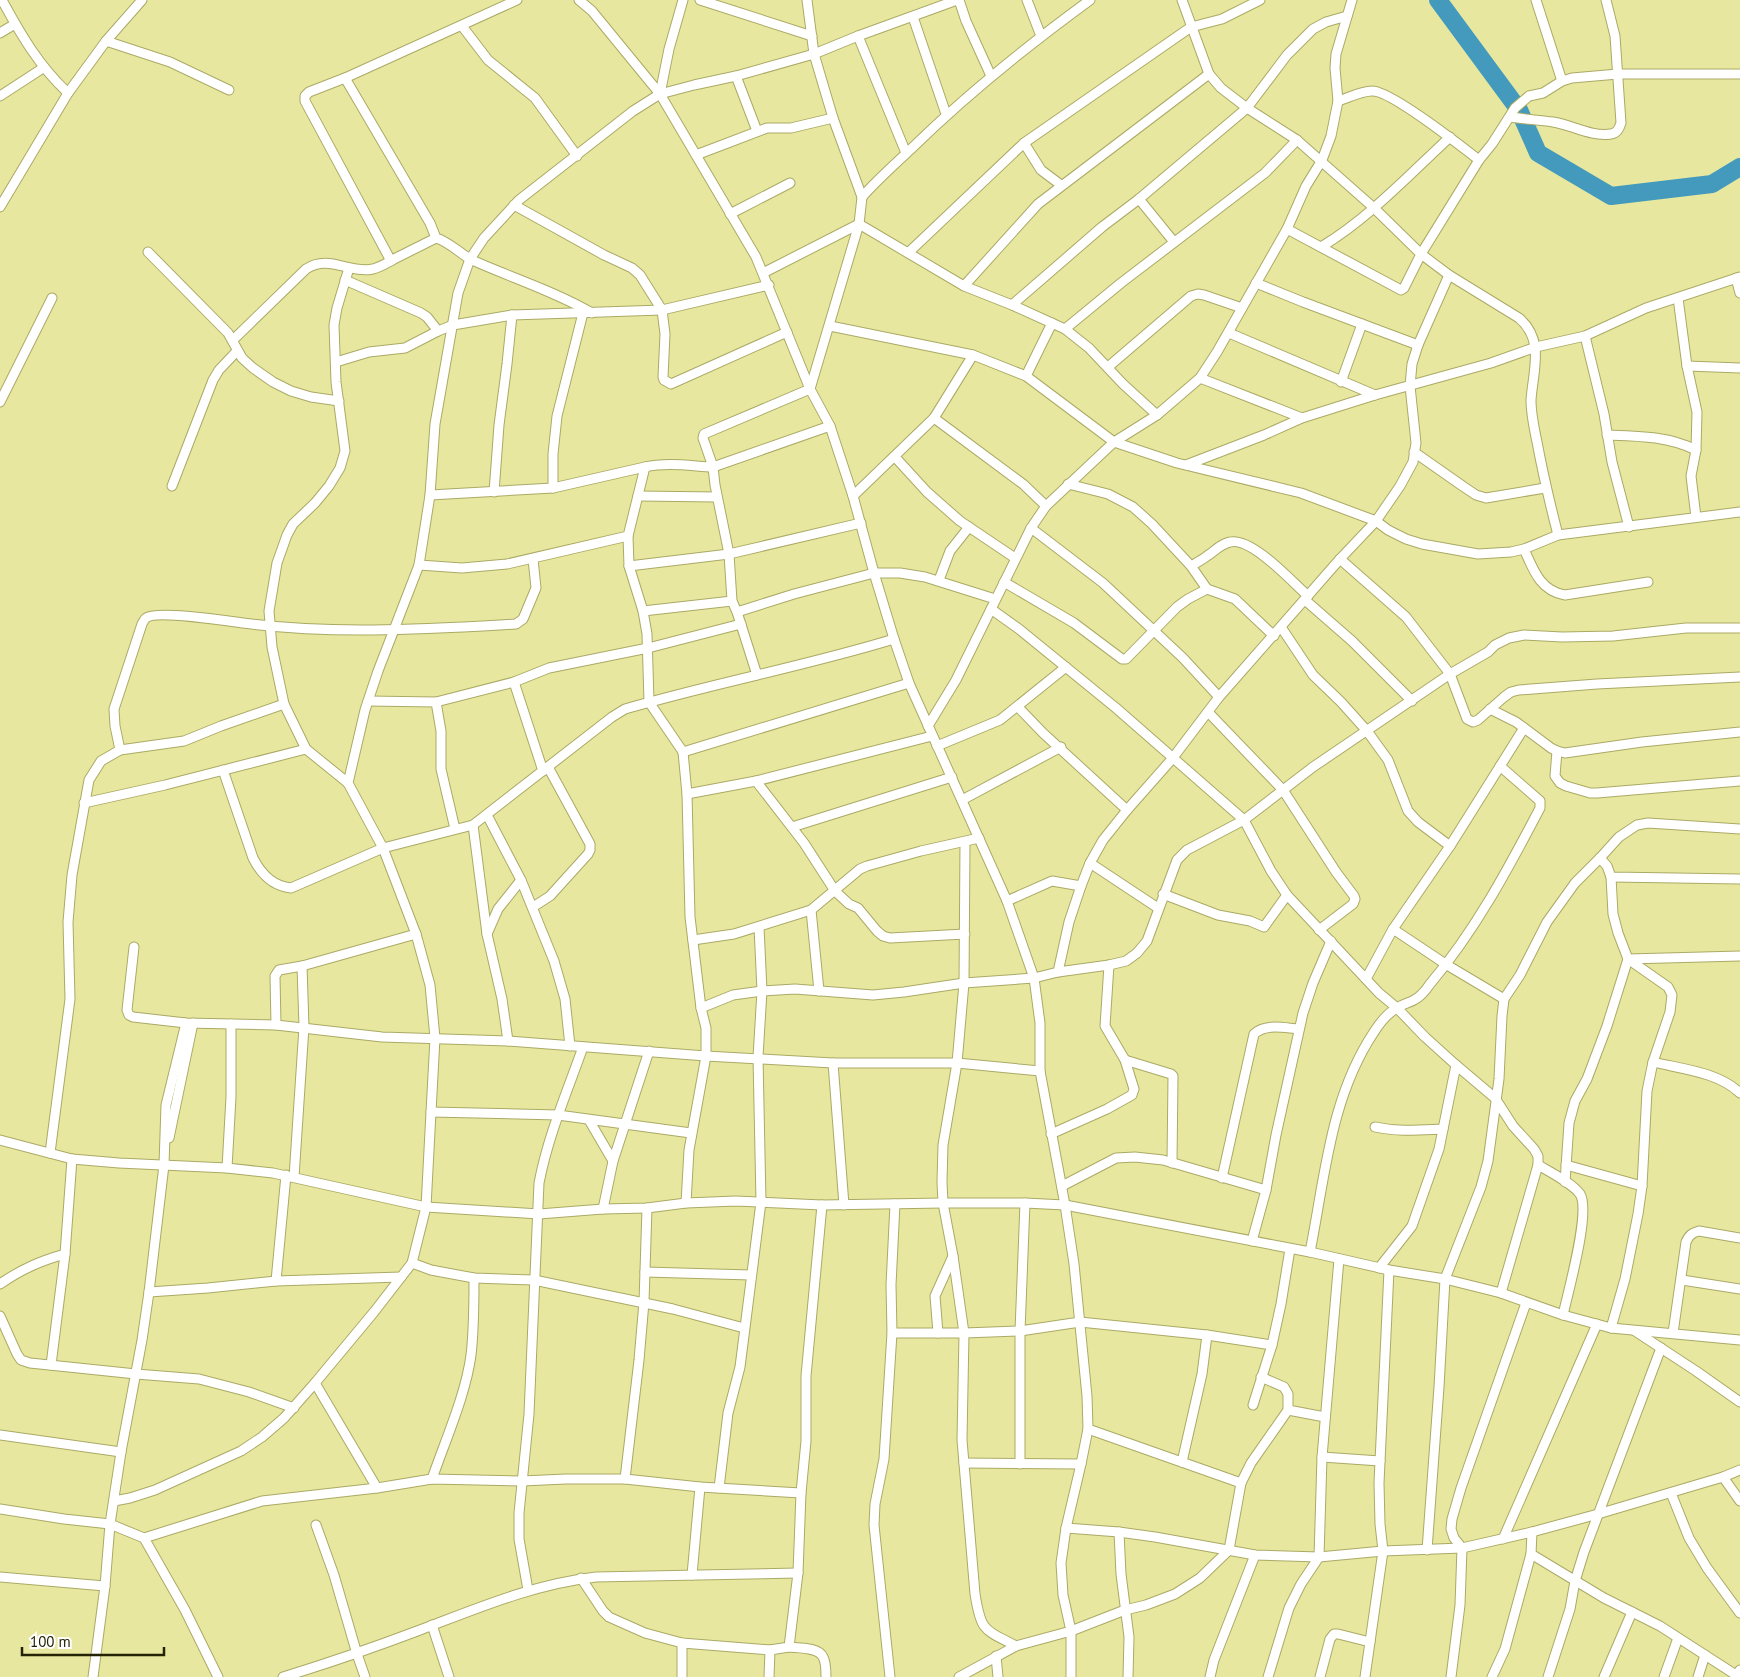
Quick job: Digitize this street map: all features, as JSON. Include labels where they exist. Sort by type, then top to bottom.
[{"type":"street","points":[[2,0],[15,24],[44,68],[68,93]]},
{"type":"street","points":[[0,207],[68,93],[106,41],[142,0]]},
{"type":"street","points":[[391,261],[305,101],[305,96],[309,92],[345,78],[517,0]]},
{"type":"street","points":[[579,0],[592,11],[660,94],[756,256],[769,284],[810,389],[830,426],[853,496],[894,639],[909,682],[1007,901],[1034,978],[1040,1023],[1040,1071],[1066,1205],[1087,1396],[1088,1429],[1066,1528],[1062,1563],[1063,1595],[1071,1631],[1071,1677]]},
{"type":"street","points":[[660,94],[669,49],[683,0]]},
{"type":"street","points":[[700,0],[812,36]]},
{"type":"street","points":[[757,675],[738,612],[732,601],[729,554],[713,467],[703,438],[704,434],[810,389],[859,224],[862,197],[833,118],[814,54],[807,0]]},
{"type":"street","points":[[348,784],[368,701],[418,565],[430,495],[435,424],[458,293],[470,259],[484,238],[514,205],[633,111],[660,94],[736,76],[814,54],[958,0],[991,76]]},
{"type":"street","points":[[1027,0],[1041,36]]},
{"type":"street","points":[[862,197],[877,180],[946,114],[1041,36],[1090,0]]},
{"type":"street","points":[[1182,0],[1209,74],[1221,88],[1247,108],[1297,140],[1322,160],[1421,254],[1449,275],[1520,318],[1531,330],[1536,347],[1531,402],[1532,416],[1545,488],[1558,535]]},
{"type":"street","points":[[908,253],[1024,143],[1191,27],[1222,19],[1260,0]]},
{"type":"street","points":[[928,726],[956,680],[1015,558],[1031,528],[1046,506],[1114,442],[1157,415],[1200,378],[1229,333],[1287,228],[1306,186],[1322,160],[1331,136],[1338,102],[1335,68],[1336,54],[1352,0]]},
{"type":"street","points":[[1536,0],[1562,81]]},
{"type":"street","points":[[1510,116],[1553,122],[1585,131],[1608,134],[1616,132],[1621,123],[1618,74],[1615,36],[1606,0]]},
{"type":"street","points":[[1012,305],[1102,227],[1139,199],[1247,108],[1287,56],[1313,29],[1326,22],[1348,16]]},
{"type":"street","points":[[913,17],[946,114]]},
{"type":"street","points":[[0,33],[15,24]]},
{"type":"street","points":[[462,26],[488,60],[535,98],[576,156]]},
{"type":"street","points":[[858,36],[906,153]]},
{"type":"street","points":[[106,41],[170,62],[229,90]]},
{"type":"street","points":[[0,96],[44,68]]},
{"type":"street","points":[[964,286],[1038,204],[1209,74]]},
{"type":"street","points":[[1287,228],[1401,290],[1404,288],[1421,254],[1479,160],[1522,100],[1528,96],[1549,91],[1562,81],[1572,78],[1618,74],[1740,74]]},
{"type":"street","points":[[736,76],[757,131]]},
{"type":"street","points":[[345,78],[417,201],[436,238],[447,242],[470,259],[568,299],[587,313]]},
{"type":"street","points":[[1338,102],[1371,91],[1382,92],[1394,98],[1450,137],[1479,160]]},
{"type":"street","points":[[696,155],[767,128],[791,128],[833,118]]},
{"type":"street","points":[[1321,247],[1340,236],[1374,208],[1450,137]]},
{"type":"street","points":[[1065,329],[1174,242],[1265,173],[1297,140]]},
{"type":"street","points":[[1024,143],[1041,170],[1061,185]]},
{"type":"street","points":[[730,214],[790,183]]},
{"type":"street","points":[[1139,199],[1174,242]]},
{"type":"street","points":[[514,205],[604,255],[632,268],[640,275],[662,310],[665,334],[663,377],[670,384],[787,332]]},
{"type":"street","points":[[859,224],[964,286],[1065,329],[1089,348],[1128,389],[1157,415]]},
{"type":"street","points":[[763,272],[859,224]]},
{"type":"street","points":[[232,340],[306,269],[314,264],[326,263],[362,270],[374,269],[384,266],[436,238]]},
{"type":"street","points":[[148,252],[228,333],[237,352],[253,368],[273,382],[291,391],[311,397],[339,401]]},
{"type":"street","points":[[114,1501],[155,1490],[241,1451],[262,1437],[284,1418],[412,1264],[426,1207],[435,1038],[430,985],[416,934],[383,848],[348,784],[306,749],[284,704],[269,627],[271,593],[277,563],[287,535],[293,524],[315,503],[328,486],[344,460],[345,451],[339,401],[334,325],[336,308],[349,268]]},
{"type":"street","points":[[1058,972],[1069,922],[1081,886],[1090,863],[1103,840],[1126,810],[1172,759],[1219,697],[1340,559],[1376,521],[1400,486],[1413,462],[1416,443],[1410,386],[1412,364],[1418,344],[1449,275]]},
{"type":"street","points":[[1186,465],[1302,418],[1375,395],[1491,363],[1536,347],[1585,336],[1646,308],[1738,277],[1740,293]]},
{"type":"street","points":[[345,280],[421,313],[427,317],[438,331]]},
{"type":"street","points":[[1256,283],[1418,344]]},
{"type":"street","points":[[336,362],[369,352],[405,348],[453,325],[512,315],[662,310],[769,284]]},
{"type":"street","points":[[1108,367],[1191,296],[1198,294],[1242,308]]},
{"type":"street","points":[[0,402],[52,298]]},
{"type":"street","points":[[1678,298],[1687,366],[1697,412],[1696,450],[1691,476],[1696,517]]},
{"type":"street","points":[[553,488],[553,454],[557,416],[587,313]]},
{"type":"street","points":[[494,492],[499,425],[508,364],[512,315]]},
{"type":"street","points":[[1026,376],[1052,323]]},
{"type":"street","points":[[1341,382],[1362,324]]},
{"type":"street","points":[[830,326],[973,355],[1026,376],[1114,442],[1186,465],[1301,493],[1376,521],[1388,530],[1422,544],[1478,554],[1510,552],[1524,549],[1558,535],[1740,512]]},
{"type":"street","points":[[1229,333],[1375,395]]},
{"type":"street","points":[[1585,336],[1612,462],[1629,527]]},
{"type":"street","points":[[172,486],[213,380],[219,370],[237,352]]},
{"type":"street","points":[[853,496],[934,418],[973,355]]},
{"type":"street","points":[[1687,366],[1740,368]]},
{"type":"street","points":[[1200,378],[1302,418]]},
{"type":"street","points":[[934,418],[1023,484],[1046,506]]},
{"type":"street","points":[[430,495],[553,488],[655,465],[713,467],[830,426]]},
{"type":"street","points":[[1607,435],[1667,439],[1681,442],[1696,450]]},
{"type":"street","points":[[1414,452],[1476,495],[1486,498],[1545,488]]},
{"type":"street","points":[[895,457],[927,492],[969,527],[1015,558]]},
{"type":"street","points":[[645,467],[628,536],[629,566],[648,634],[649,702],[684,752],[690,917],[701,1008],[706,1028],[706,1056],[691,1132],[686,1203]]},
{"type":"street","points":[[1068,484],[1108,494],[1133,507],[1152,524],[1191,566],[1207,589],[1235,599],[1274,636]]},
{"type":"street","points":[[638,496],[718,497]]},
{"type":"street","points":[[629,566],[729,554],[861,523]]},
{"type":"street","points":[[938,580],[950,551],[969,527]]},
{"type":"street","points":[[1031,528],[1103,583],[1183,658],[1219,697]]},
{"type":"street","points":[[418,565],[462,568],[507,564],[628,536]]},
{"type":"street","points":[[1191,566],[1223,544],[1233,541],[1257,550],[1412,701]]},
{"type":"street","points":[[1524,549],[1541,583],[1550,591],[1558,594],[1565,595],[1648,582]]},
{"type":"street","points":[[120,750],[114,709],[145,618],[151,616],[177,616],[269,627],[394,631],[516,624],[520,622],[536,588],[533,559]]},
{"type":"street","points":[[1340,559],[1401,612],[1450,674],[1467,719],[1473,722],[1478,720],[1511,692],[1519,690],[1740,677]]},
{"type":"street","points":[[738,612],[794,594],[874,573],[913,574],[938,580],[995,599]]},
{"type":"street","points":[[1004,582],[1074,623],[1122,659],[1126,659],[1177,607],[1207,589]]},
{"type":"street","points":[[643,611],[732,601]]},
{"type":"street","points":[[991,609],[1019,629],[1116,708],[1172,759],[1244,820],[1271,871],[1287,895],[1379,993],[1397,1008],[1425,1037],[1495,1098],[1513,1126],[1534,1148],[1538,1156],[1538,1165],[1523,1223],[1501,1293]]},
{"type":"street","points":[[368,701],[436,702],[514,682],[549,668],[648,648],[741,624]]},
{"type":"street","points":[[1281,627],[1313,675],[1367,731],[1388,760],[1408,811],[1418,822],[1450,846]]},
{"type":"street","points":[[701,1008],[733,995],[762,991],[795,989],[873,995],[964,983],[1034,978],[1058,972],[1126,961],[1137,953],[1147,941],[1177,860],[1187,850],[1244,820],[1313,767],[1450,674],[1488,652],[1495,645],[1509,638],[1524,635],[1562,637],[1613,636],[1686,628],[1740,628]]},
{"type":"street","points":[[223,770],[253,858],[263,874],[275,884],[291,888],[383,848],[473,824],[625,709],[840,656],[894,639]]},
{"type":"street","points":[[937,746],[1000,720],[1066,667]]},
{"type":"street","points":[[514,682],[545,769],[590,844],[588,854],[550,896],[534,907]]},
{"type":"street","points":[[684,752],[909,682]]},
{"type":"street","points":[[436,702],[441,731],[441,769],[455,829]]},
{"type":"street","points":[[50,1153],[70,999],[68,922],[71,884],[86,789],[95,769],[101,761],[120,750],[184,741],[284,704]]},
{"type":"street","points":[[1018,707],[1126,810]]},
{"type":"street","points":[[1490,709],[1516,722],[1557,751],[1565,753],[1642,742],[1740,732]]},
{"type":"street","points":[[1208,712],[1284,790],[1336,872],[1354,896],[1353,904],[1318,930]]},
{"type":"street","points":[[1366,979],[1393,930],[1450,846],[1524,728]]},
{"type":"street","points":[[686,794],[756,780],[932,736]]},
{"type":"street","points":[[962,800],[1061,748]]},
{"type":"street","points":[[84,803],[120,796],[306,749]]},
{"type":"street","points":[[1557,751],[1556,780],[1566,786],[1590,793],[1740,782]]},
{"type":"street","points":[[1310,1252],[1329,1142],[1342,1098],[1358,1060],[1374,1032],[1397,1008],[1416,1000],[1447,964],[1476,924],[1540,808],[1540,801],[1500,766]]},
{"type":"street","points":[[792,826],[952,776]]},
{"type":"street","points":[[756,780],[792,826],[835,891],[849,904],[858,908],[883,936],[890,938],[965,934]]},
{"type":"street","points":[[487,815],[534,907],[554,961],[565,999],[570,1046]]},
{"type":"street","points":[[473,824],[487,934],[502,999],[508,1041]]},
{"type":"street","points":[[1427,1550],[1439,1397],[1445,1279],[1481,1187],[1492,1137],[1495,1098],[1499,1079],[1504,998],[1520,975],[1547,922],[1574,883],[1619,837],[1637,825],[1648,824],[1740,829]]},
{"type":"street","points":[[693,940],[734,934],[811,910],[860,869],[867,866],[979,838]]},
{"type":"street","points":[[965,842],[964,983],[956,1063],[943,1145],[943,1203],[964,1333],[962,1440],[974,1594],[978,1617],[983,1626],[990,1632],[1016,1646]]},
{"type":"street","points":[[1600,858],[1607,866],[1611,877],[1613,914],[1628,959],[1668,987],[1672,995],[1670,1012],[1653,1062],[1647,1091],[1642,1186],[1625,1279],[1611,1328]]},
{"type":"street","points":[[1090,863],[1158,908]]},
{"type":"street","points":[[1611,877],[1740,879]]},
{"type":"street","points":[[487,934],[498,909],[521,880]]},
{"type":"street","points":[[1007,901],[1052,881],[1081,886]]},
{"type":"street","points":[[1163,894],[1218,915],[1250,921],[1262,927],[1265,926],[1287,895]]},
{"type":"street","points":[[811,910],[819,991]]},
{"type":"street","points":[[719,1488],[728,1412],[740,1367],[761,1202],[758,1058],[762,991],[759,927]]},
{"type":"street","points":[[1393,930],[1504,998]]},
{"type":"street","points":[[276,1025],[276,973],[278,970],[302,966],[416,934]]},
{"type":"street","points":[[1252,1242],[1266,1190],[1299,1029],[1313,983],[1331,941]]},
{"type":"street","points":[[134,947],[127,1010],[129,1015],[133,1017],[189,1023],[304,1027],[382,1037],[508,1041],[706,1056],[833,1063],[956,1063],[1040,1071]]},
{"type":"street","points":[[1628,959],[1740,956]]},
{"type":"street","points":[[1565,1182],[1569,1123],[1575,1102],[1587,1079],[1607,1026],[1628,959]]},
{"type":"street","points":[[1051,1134],[1132,1096],[1134,1089],[1125,1060],[1105,1026],[1109,965]]},
{"type":"street","points":[[276,1281],[290,1176],[304,1027],[302,966]]},
{"type":"street","points":[[93,1677],[120,1452],[136,1374],[149,1292],[164,1165],[166,1105],[189,1023]]},
{"type":"street","points":[[227,1168],[231,1097],[231,1024]]},
{"type":"street","points":[[1222,1178],[1254,1034],[1265,1028],[1299,1029]]},
{"type":"street","points":[[528,1590],[520,1539],[519,1513],[529,1414],[539,1183],[543,1162],[558,1115],[583,1047]]},
{"type":"street","points":[[603,1208],[612,1161],[649,1051]]},
{"type":"street","points":[[1125,1060],[1173,1076],[1172,1163]]},
{"type":"street","points":[[1653,1062],[1713,1077],[1727,1083],[1740,1093]]},
{"type":"street","points":[[833,1063],[844,1206]]},
{"type":"street","points":[[1378,1268],[1412,1226],[1439,1149],[1456,1065]]},
{"type":"street","points":[[432,1112],[558,1115],[691,1132]]},
{"type":"street","points":[[589,1120],[612,1161]]},
{"type":"street","points":[[1375,1126],[1409,1131],[1443,1129]]},
{"type":"street","points":[[0,1140],[72,1158],[119,1163],[227,1168],[290,1176],[426,1207],[539,1214],[603,1208],[647,1208],[686,1203],[736,1201],[822,1206],[1025,1202],[1066,1205],[1310,1252],[1378,1268],[1445,1279],[1501,1293],[1564,1315],[1611,1328],[1740,1340]]},
{"type":"street","points":[[1062,1186],[1116,1158],[1135,1157],[1172,1163],[1266,1190]]},
{"type":"street","points":[[51,1365],[65,1254],[72,1158]]},
{"type":"street","points":[[1566,1164],[1642,1186]]},
{"type":"street","points":[[1538,1165],[1578,1191],[1583,1199],[1581,1233],[1564,1315]]},
{"type":"street","points":[[1020,1464],[1020,1331],[1025,1202]]},
{"type":"street","points":[[890,1677],[874,1525],[875,1504],[884,1458],[892,1333],[895,1204]]},
{"type":"street","points":[[789,1647],[798,1573],[801,1493],[806,1441],[806,1376],[822,1206]]},
{"type":"street","points":[[625,1479],[640,1360],[647,1208]]},
{"type":"street","points":[[1673,1333],[1686,1242],[1693,1232],[1700,1231],[1740,1238]]},
{"type":"street","points":[[1253,1405],[1272,1345],[1290,1249]]},
{"type":"street","points":[[0,1284],[24,1268],[65,1254]]},
{"type":"street","points":[[938,1333],[936,1296],[939,1285],[953,1256]]},
{"type":"street","points":[[1268,1677],[1289,1608],[1301,1584],[1319,1557],[1322,1457],[1339,1259]]},
{"type":"street","points":[[412,1264],[431,1270],[474,1278],[534,1280],[644,1302],[744,1328]]},
{"type":"street","points":[[1365,1677],[1383,1551],[1379,1508],[1380,1461],[1389,1270]]},
{"type":"street","points":[[645,1272],[751,1275]]},
{"type":"street","points":[[149,1292],[276,1281],[401,1277]]},
{"type":"street","points":[[432,1479],[464,1388],[471,1356],[474,1278]]},
{"type":"street","points":[[1682,1280],[1740,1289]]},
{"type":"street","points":[[1451,1677],[1460,1605],[1462,1548],[1454,1538],[1451,1529],[1452,1519],[1526,1302]]},
{"type":"street","points":[[0,1316],[21,1360],[30,1363],[199,1379],[249,1392],[294,1408]]},
{"type":"street","points":[[892,1333],[1020,1331],[1080,1322],[1207,1335],[1272,1345]]},
{"type":"street","points":[[1503,1539],[1597,1324]]},
{"type":"street","points":[[1634,1330],[1696,1370],[1740,1402]]},
{"type":"street","points":[[1182,1462],[1202,1374],[1207,1335]]},
{"type":"street","points":[[1548,1677],[1570,1609],[1575,1581],[1584,1552],[1661,1348]]},
{"type":"street","points":[[959,1677],[1016,1646],[1071,1631],[1125,1610],[1146,1605],[1176,1594],[1200,1578],[1229,1550],[1241,1483],[1251,1463],[1288,1410],[1288,1394],[1284,1387],[1261,1377]]},
{"type":"street","points":[[315,1383],[377,1488]]},
{"type":"street","points":[[1288,1410],[1325,1417]]},
{"type":"street","points":[[1088,1429],[1241,1483]]},
{"type":"street","points":[[0,1435],[120,1452]]},
{"type":"street","points":[[1322,1457],[1380,1461]]},
{"type":"street","points":[[964,1463],[1081,1464]]},
{"type":"street","points":[[1066,1528],[1119,1532],[1255,1555],[1319,1557],[1383,1551],[1462,1548],[1598,1514],[1723,1477],[1740,1470]]},
{"type":"street","points":[[1723,1477],[1740,1501]]},
{"type":"street","points":[[144,1538],[262,1501],[377,1488],[432,1479],[522,1481],[625,1479],[700,1487],[801,1493]]},
{"type":"street","points":[[692,1575],[700,1487]]},
{"type":"street","points":[[1671,1493],[1689,1538],[1707,1568],[1740,1613]]},
{"type":"street","points":[[0,1509],[110,1524],[144,1538],[185,1610],[218,1677]]},
{"type":"street","points":[[316,1525],[341,1597],[365,1677]]},
{"type":"street","points":[[1119,1532],[1129,1636],[1128,1677]]},
{"type":"street","points":[[1492,1677],[1505,1650],[1531,1554],[1532,1532]]},
{"type":"street","points":[[1531,1554],[1575,1581],[1660,1626],[1736,1675],[1740,1670]]},
{"type":"street","points":[[1210,1677],[1214,1660],[1255,1555]]},
{"type":"street","points":[[283,1677],[299,1675],[528,1590],[568,1580],[596,1577],[798,1573]]},
{"type":"street","points":[[0,1577],[104,1586]]},
{"type":"street","points":[[582,1578],[603,1611],[609,1617],[645,1633],[682,1643],[770,1650],[789,1647],[808,1649],[822,1654],[826,1677]]},
{"type":"street","points":[[1604,1677],[1632,1612]]},
{"type":"street","points":[[432,1625],[449,1677]]},
{"type":"street","points":[[1320,1677],[1330,1640],[1334,1634],[1370,1642]]},
{"type":"street","points":[[1664,1677],[1678,1638]]},
{"type":"street","points":[[682,1643],[682,1677]]},
{"type":"street","points":[[769,1677],[770,1650]]},
{"type":"street","points":[[1698,1677],[1705,1655]]},
{"type":"street","points":[[996,1656],[998,1677]]},
{"type":"waterway","points":[[1438,0],[1519,110],[1538,153],[1611,196],[1712,184],[1740,167]]}]
